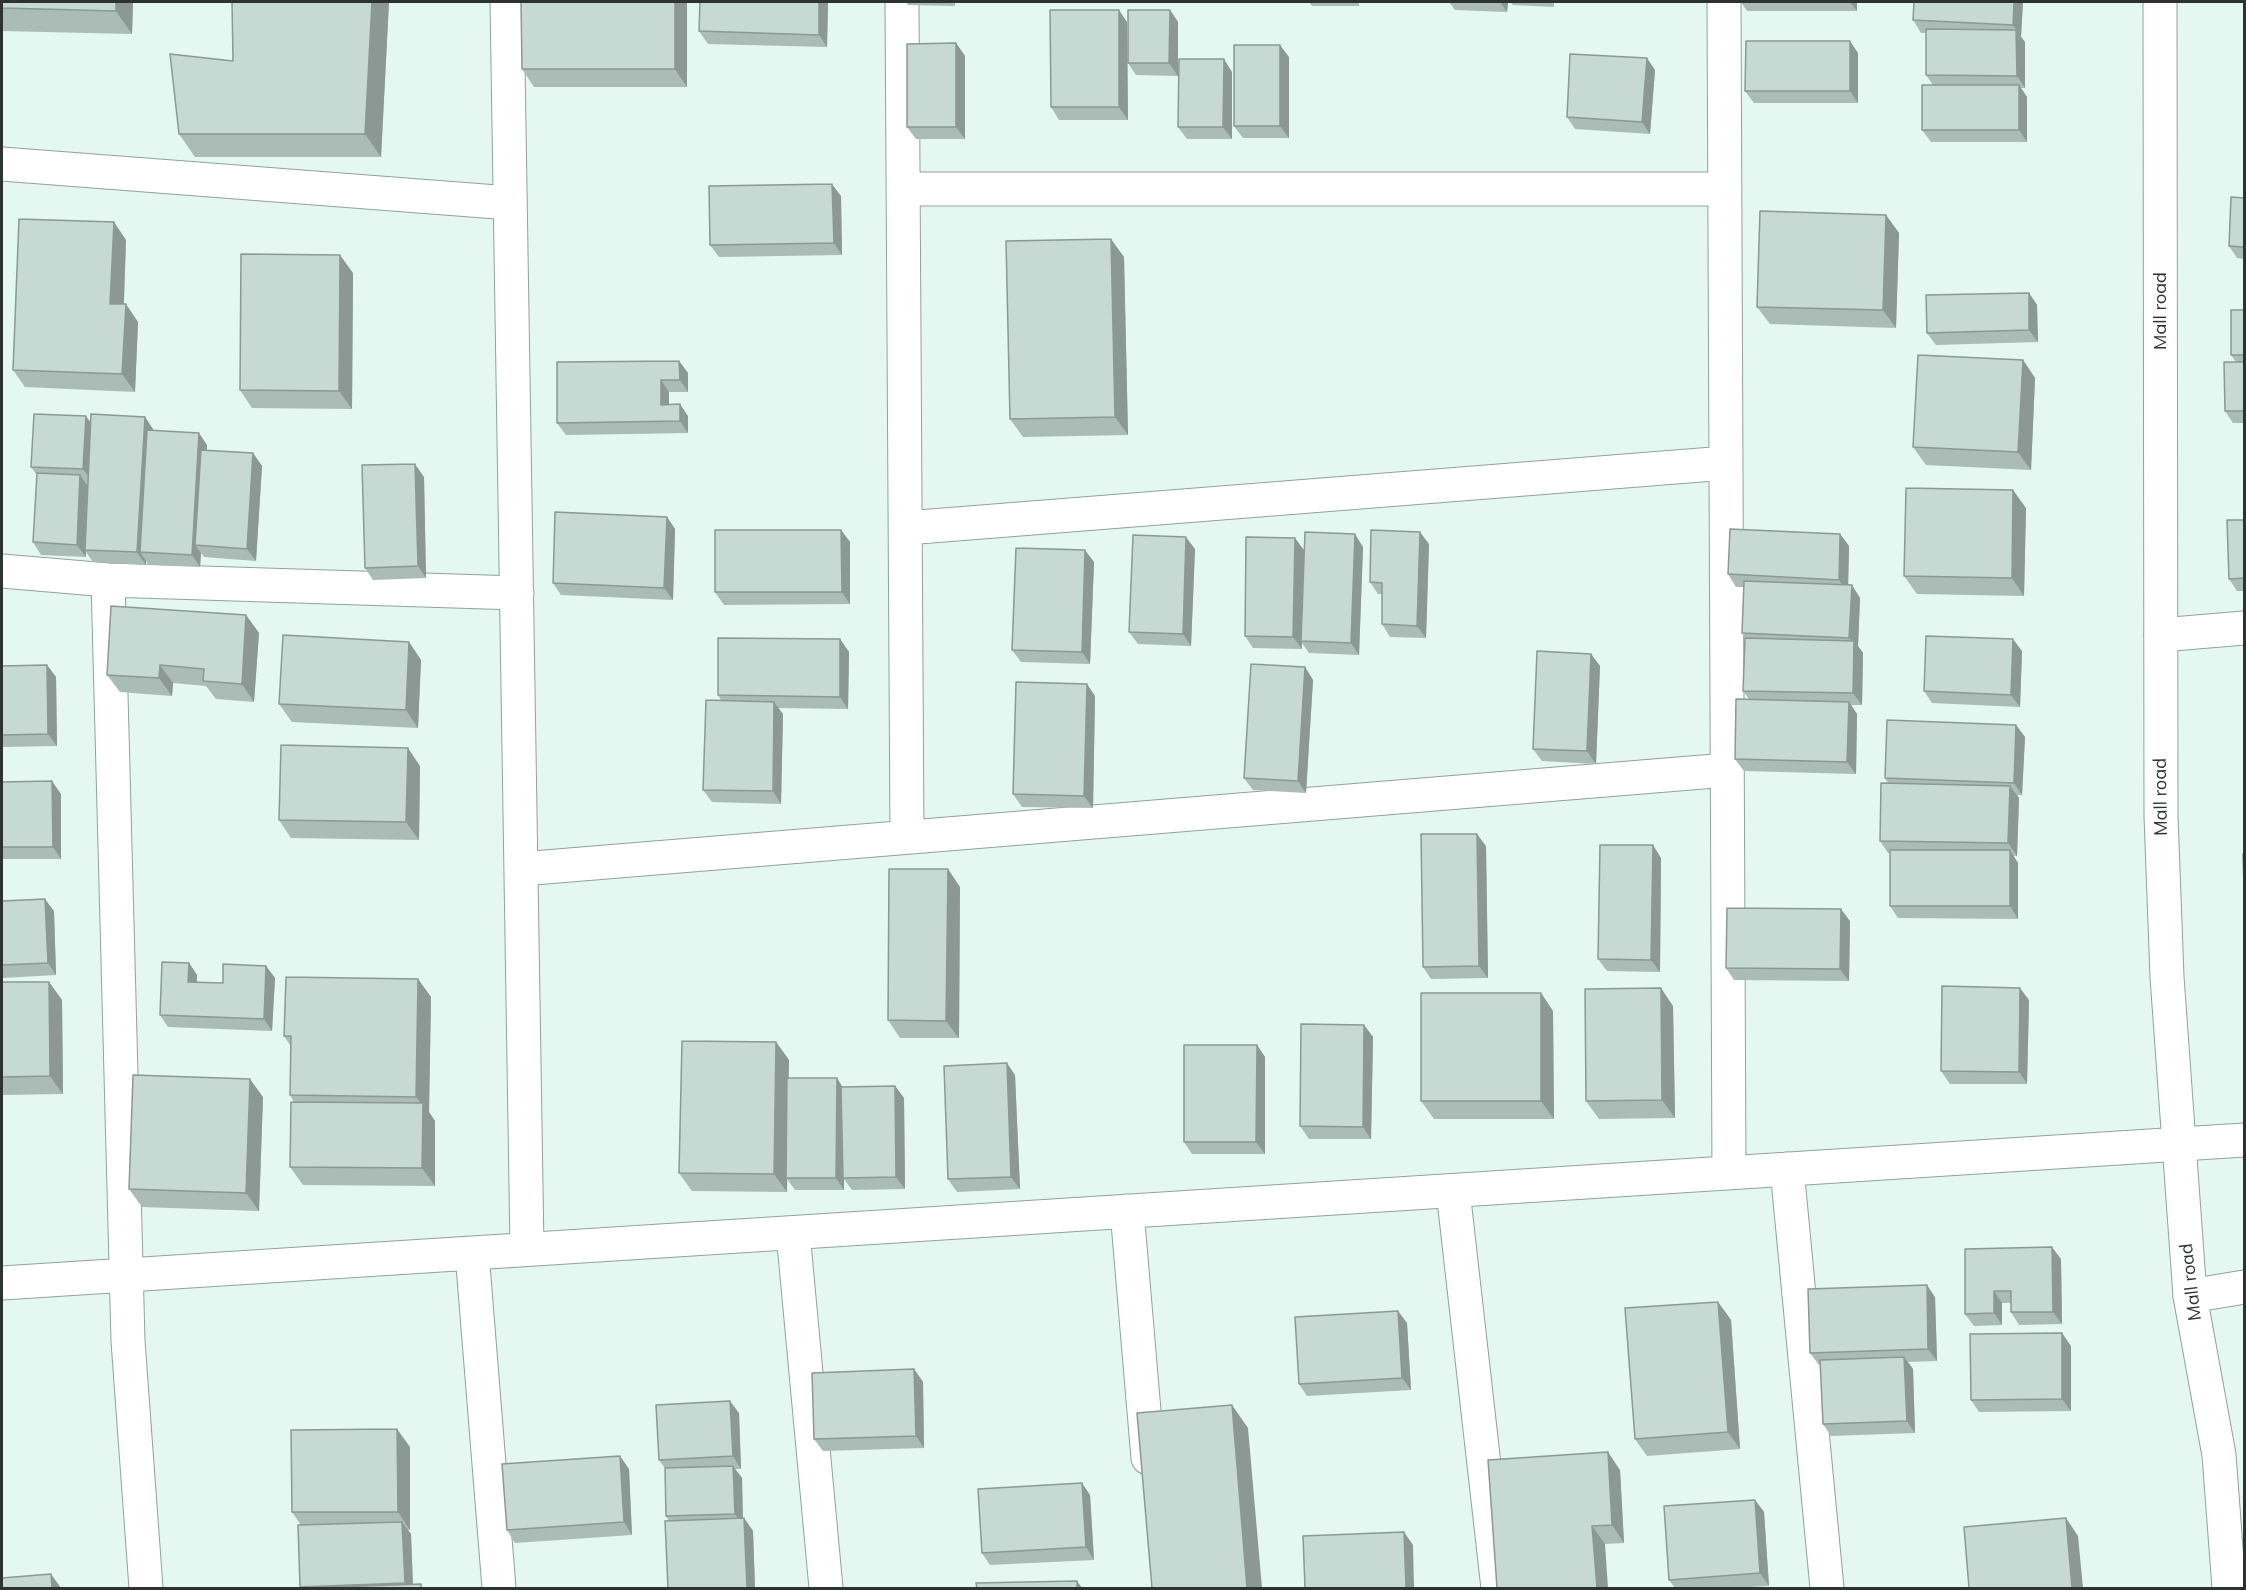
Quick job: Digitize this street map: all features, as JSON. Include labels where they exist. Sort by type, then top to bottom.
[{"type":"street","points":[[507,2],[527,1250]]},
{"type":"street","points":[[902,2],[907,837]]},
{"type":"street","points":[[1724,2],[1729,1173]]},
{"type":"street","name":"Mall road","points":[[2160,2],[2161,816],[2178,1144],[2190,1296],[2219,1455],[2229,1588]]},
{"type":"street","points":[[2,164],[510,203]]},
{"type":"street","points":[[903,189],[1725,189]]},
{"type":"street","points":[[906,528],[1726,463]]},
{"type":"street","points":[[2,571],[108,580],[517,593]]},
{"type":"street","points":[[108,580],[128,1341],[146,1588]]},
{"type":"street","points":[[2161,635],[2244,628]]},
{"type":"street","points":[[521,869],[1727,770]]},
{"type":"street","points":[[2,1283],[2244,1140]]},
{"type":"street","points":[[1787,1169],[1827,1588]]},
{"type":"street","points":[[1453,1191],[1498,1588]]},
{"type":"street","points":[[1127,1211],[1150,1484]]},
{"type":"street","points":[[793,1233],[826,1588]]},
{"type":"street","points":[[472,1254],[499,1588]]},
{"type":"street","points":[[2190,1296],[2244,1287]]},
{"type":"building","points":[[2,2],[116,2],[116,11],[2,8]]},
{"type":"building","points":[[232,2],[372,2],[365,134],[179,134],[170,54],[233,61]]},
{"type":"building","points":[[521,2],[675,2],[675,69],[522,69]]},
{"type":"building","points":[[700,2],[819,2],[819,35],[699,31]]},
{"type":"building","points":[[1914,2],[2014,2],[2013,25],[1913,20]]},
{"type":"building","points":[[1050,10],[1119,10],[1119,107],[1051,107]]},
{"type":"building","points":[[1128,10],[1170,10],[1169,63],[1128,63]]},
{"type":"building","points":[[1926,29],[2016,30],[2017,76],[1926,75]]},
{"type":"building","points":[[1746,41],[1850,41],[1850,91],[1745,91]]},
{"type":"building","points":[[956,43],[956,127],[907,127],[907,44]]},
{"type":"building","points":[[1234,45],[1280,45],[1280,126],[1234,126]]},
{"type":"building","points":[[1570,54],[1647,58],[1642,122],[1567,117]]},
{"type":"building","points":[[1179,59],[1224,59],[1223,127],[1178,127]]},
{"type":"building","points":[[1922,85],[2019,85],[2019,130],[1922,130]]},
{"type":"building","points":[[832,184],[834,243],[710,245],[709,186]]},
{"type":"building","points":[[2231,197],[2244,198],[2244,247],[2229,246]]},
{"type":"building","points":[[1760,211],[1886,215],[1883,310],[1757,307]]},
{"type":"building","points":[[19,219],[114,222],[110,304],[126,304],[122,374],[13,370]]},
{"type":"building","points":[[1111,239],[1115,417],[1010,419],[1006,241]]},
{"type":"building","points":[[241,254],[340,255],[339,391],[240,390]]},
{"type":"building","points":[[2029,293],[2029,330],[1927,333],[1926,295]]},
{"type":"building","points":[[2231,310],[2244,310],[2244,355],[2231,355]]},
{"type":"building","points":[[1918,355],[2023,360],[2018,452],[1913,447]]},
{"type":"building","points":[[679,361],[680,380],[661,380],[661,405],[680,404],[680,421],[557,423],[557,362]]},
{"type":"building","points":[[2224,362],[2244,362],[2244,411],[2225,411]]},
{"type":"building","points":[[34,414],[86,416],[83,469],[31,467]]},
{"type":"building","points":[[91,414],[145,417],[137,552],[85,550]]},
{"type":"building","points":[[147,430],[199,433],[192,555],[140,552]]},
{"type":"building","points":[[201,450],[253,453],[247,549],[195,545]]},
{"type":"building","points":[[415,464],[418,566],[365,568],[362,465]]},
{"type":"building","points":[[37,473],[80,475],[77,545],[33,542]]},
{"type":"building","points":[[1906,488],[2013,490],[2012,578],[1904,576]]},
{"type":"building","points":[[555,512],[667,517],[664,588],[553,583]]},
{"type":"building","points":[[2227,520],[2244,520],[2244,578],[2229,579]]},
{"type":"building","points":[[1730,529],[1840,534],[1839,580],[1728,574]]},
{"type":"building","points":[[715,530],[841,530],[842,592],[715,592]]},
{"type":"building","points":[[1371,530],[1420,532],[1417,626],[1382,624],[1382,583],[1370,582]]},
{"type":"building","points":[[1305,532],[1355,534],[1351,643],[1301,641]]},
{"type":"building","points":[[1133,535],[1186,537],[1183,634],[1129,632]]},
{"type":"building","points":[[1246,537],[1295,538],[1293,637],[1245,636]]},
{"type":"building","points":[[1016,548],[1085,550],[1082,652],[1012,650]]},
{"type":"building","points":[[1744,581],[1852,585],[1849,638],[1742,633]]},
{"type":"building","points":[[111,606],[246,615],[242,684],[203,681],[204,669],[160,665],[159,678],[107,675]]},
{"type":"building","points":[[283,635],[409,642],[406,710],[279,704]]},
{"type":"building","points":[[1926,636],[2013,639],[2011,695],[1924,691]]},
{"type":"building","points":[[718,638],[840,639],[840,697],[718,695]]},
{"type":"building","points":[[1745,638],[1854,641],[1853,693],[1743,691]]},
{"type":"building","points":[[1537,651],[1591,654],[1587,751],[1533,749]]},
{"type":"building","points":[[1251,664],[1305,667],[1298,781],[1244,778]]},
{"type":"building","points":[[47,665],[48,734],[2,735],[2,666]]},
{"type":"building","points":[[1016,682],[1087,684],[1084,796],[1013,794]]},
{"type":"building","points":[[1736,699],[1849,702],[1847,762],[1735,759]]},
{"type":"building","points":[[706,700],[774,702],[773,791],[703,790]]},
{"type":"building","points":[[1887,720],[2016,725],[2014,783],[1885,778]]},
{"type":"building","points":[[281,745],[408,748],[406,822],[279,820]]},
{"type":"building","points":[[52,781],[53,847],[2,847],[2,782]]},
{"type":"building","points":[[1881,783],[2010,786],[2008,843],[1880,841]]},
{"type":"building","points":[[1421,834],[1477,834],[1479,966],[1423,967]]},
{"type":"building","points":[[1600,845],[1653,845],[1651,960],[1598,959]]},
{"type":"building","points":[[1890,850],[2010,850],[2010,906],[1890,906]]},
{"type":"building","points":[[889,869],[948,869],[946,1021],[888,1020]]},
{"type":"building","points":[[45,899],[48,963],[2,965],[2,901]]},
{"type":"building","points":[[1727,908],[1841,909],[1840,969],[1726,968]]},
{"type":"building","points":[[162,962],[189,963],[188,982],[223,983],[223,964],[266,966],[264,1019],[160,1015]]},
{"type":"building","points":[[286,977],[418,979],[416,1097],[290,1095],[291,1036],[284,1036]]},
{"type":"building","points":[[2,982],[49,982],[50,1076],[2,1077]]},
{"type":"building","points":[[1942,986],[2020,988],[2019,1072],[1941,1071]]},
{"type":"building","points":[[1661,988],[1662,1100],[1586,1101],[1585,989]]},
{"type":"building","points":[[1421,993],[1541,993],[1541,1101],[1421,1101]]},
{"type":"building","points":[[1301,1024],[1364,1025],[1363,1127],[1300,1126]]},
{"type":"building","points":[[682,1041],[776,1042],[774,1174],[679,1173]]},
{"type":"building","points":[[1184,1045],[1257,1045],[1256,1142],[1184,1142]]},
{"type":"building","points":[[1007,1063],[1011,1177],[948,1179],[944,1066]]},
{"type":"building","points":[[133,1075],[250,1079],[246,1193],[129,1189]]},
{"type":"building","points":[[787,1078],[837,1078],[836,1178],[786,1178]]},
{"type":"building","points":[[895,1086],[896,1177],[843,1178],[841,1087]]},
{"type":"building","points":[[291,1102],[423,1103],[422,1168],[290,1167]]},
{"type":"building","points":[[2052,1247],[2053,1312],[2011,1312],[2011,1291],[1994,1291],[1994,1313],[1965,1314],[1965,1249]]},
{"type":"building","points":[[1927,1285],[1928,1349],[1810,1353],[1808,1289]]},
{"type":"building","points":[[1718,1302],[1728,1432],[1635,1439],[1625,1308]]},
{"type":"building","points":[[1398,1311],[1402,1378],[1299,1384],[1295,1317]]},
{"type":"building","points":[[2062,1333],[2062,1399],[1971,1400],[1970,1334]]},
{"type":"building","points":[[1904,1357],[1907,1421],[1823,1424],[1820,1360]]},
{"type":"building","points":[[914,1369],[916,1436],[814,1439],[812,1373]]},
{"type":"building","points":[[730,1401],[733,1456],[659,1460],[656,1405]]},
{"type":"building","points":[[1232,1405],[1247,1588],[1152,1588],[1137,1413]]},
{"type":"building","points":[[397,1429],[398,1512],[292,1512],[291,1430]]},
{"type":"building","points":[[1608,1452],[1612,1525],[1592,1526],[1597,1588],[1497,1588],[1488,1460]]},
{"type":"building","points":[[620,1456],[624,1522],[507,1530],[502,1464]]},
{"type":"building","points":[[733,1466],[735,1514],[666,1516],[665,1468]]},
{"type":"building","points":[[1082,1483],[1086,1547],[982,1553],[978,1489]]},
{"type":"building","points":[[1755,1500],[1760,1573],[1669,1580],[1664,1506]]},
{"type":"building","points":[[744,1518],[747,1588],[668,1588],[665,1521]]},
{"type":"building","points":[[2066,1518],[2072,1588],[1969,1588],[1964,1527]]},
{"type":"building","points":[[402,1522],[405,1583],[300,1587],[298,1525]]},
{"type":"building","points":[[1404,1532],[1406,1588],[1305,1588],[1303,1536]]},
{"type":"building","points":[[51,1574],[52,1588],[2,1588],[2,1578]]},
{"type":"building","points":[[1077,1581],[1077,1588],[977,1588],[976,1583]]},
{"type":"building","points":[[421,1584],[421,1588],[313,1588]]}]
